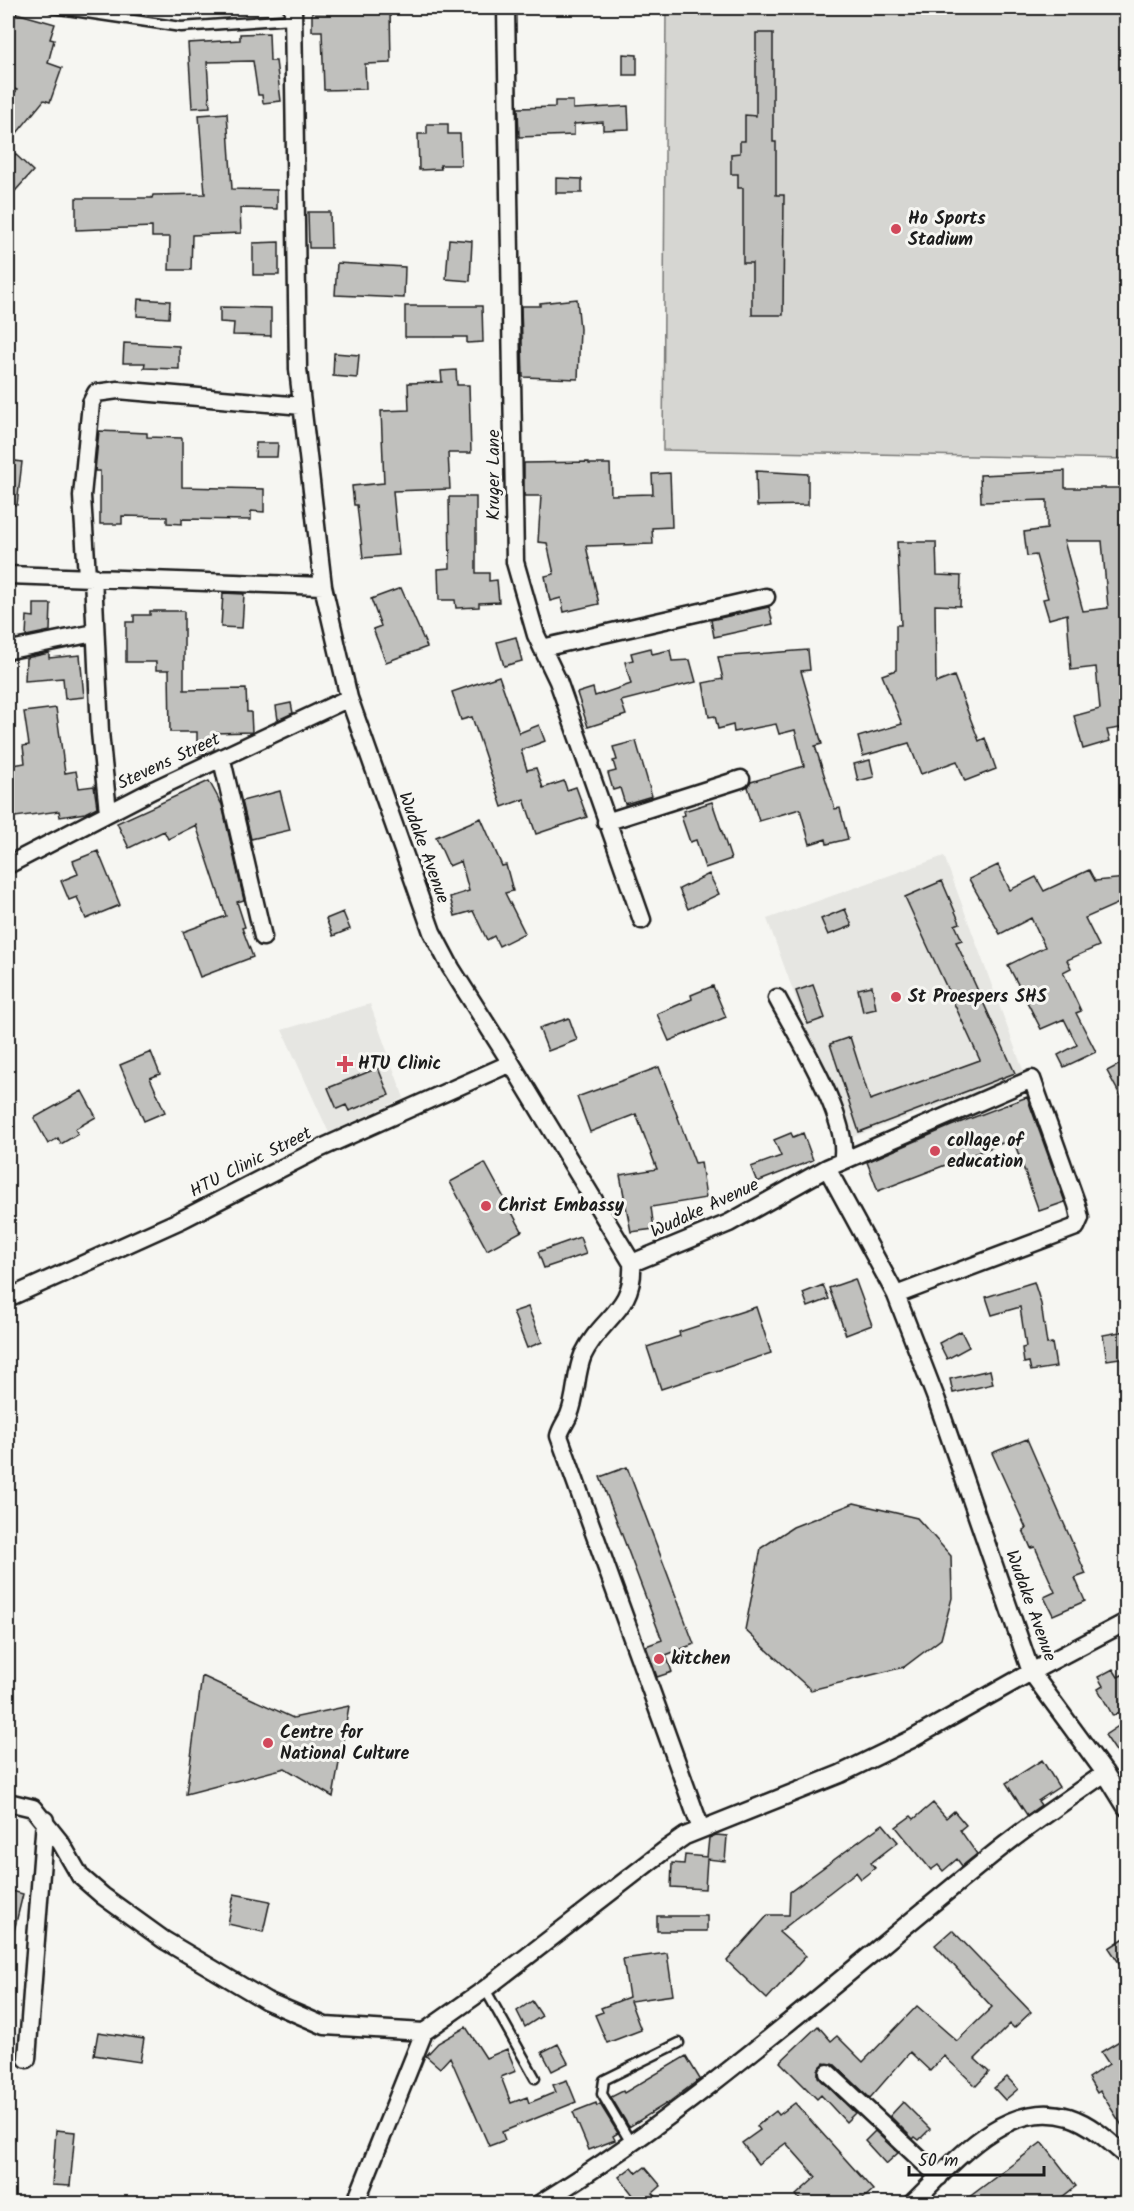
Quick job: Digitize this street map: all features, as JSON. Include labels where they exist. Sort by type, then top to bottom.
[{"type":"street","name":"Kruger Lane","points":[[506,8],[515,562],[523,597],[542,648],[558,681],[642,920]]},
{"type":"street","name":"Wudake Avenue","points":[[293,14],[298,369],[323,586],[349,698],[432,932],[451,968],[512,1063],[632,1263],[729,1223],[834,1164],[896,1295],[937,1401],[1030,1672],[1105,1773],[1126,1807]]},
{"type":"street","points":[[108,812],[99,732],[82,470],[92,403],[96,393],[118,390],[302,406]]},
{"type":"street","points":[[8,575],[90,576],[323,586]]},
{"type":"street","points":[[542,648],[766,597]]},
{"type":"street","points":[[10,650],[94,633]]},
{"type":"street","name":"Stevens Street","points":[[8,865],[108,812],[349,698]]},
{"type":"street","points":[[222,760],[263,938]]},
{"type":"street","points":[[606,822],[741,779]]},
{"type":"street","points":[[777,998],[827,1092],[843,1137],[844,1151],[834,1164]]},
{"type":"street","name":"HTU Clinic Street","points":[[8,1298],[183,1219],[319,1149],[512,1063]]},
{"type":"street","points":[[834,1164],[1032,1079],[1077,1205],[1080,1218],[1076,1227],[896,1295]]},
{"type":"street","points":[[632,1263],[630,1292],[623,1304],[599,1329],[584,1355],[569,1415],[559,1436],[702,1829]]},
{"type":"street","points":[[355,2204],[424,2032],[485,1989],[665,1850],[702,1829],[840,1774],[902,1744],[1030,1672],[1126,1622]]},
{"type":"street","points":[[539,2204],[631,2143],[730,2069],[1004,1846],[1105,1773]]},
{"type":"street","points":[[8,1802],[33,1808],[45,1820],[80,1876],[92,1888],[164,1940],[267,2001],[325,2026],[424,2032]]},
{"type":"street","points":[[27,2059],[45,1820]]},
{"type":"street","points":[[828,2073],[939,2177]]},
{"type":"street","points":[[911,2204],[990,2132],[1006,2123],[1025,2118],[1068,2117],[1089,2126],[1126,2156]]},
{"type":"lane","points":[[53,8],[181,27],[293,14]]},
{"type":"lane","points":[[485,1989],[535,2078]]},
{"type":"lane","points":[[631,2143],[602,2094],[604,2080],[680,2043]]},
{"type":"shaded area","name":"Ho Sports Stadium","points":[[666,8],[1126,8],[1126,459],[663,450]]},
{"type":"shaded area","name":"St Proespers SHS","points":[[944,856],[1025,1075],[847,1139],[767,919]]},
{"type":"shaded area","name":"HTU Clinic","points":[[370,1004],[404,1098],[329,1133],[282,1030]]},
{"type":"building","points":[[390,10],[391,63],[365,64],[366,89],[324,90],[322,31],[312,31],[312,12]]},
{"type":"building","points":[[16,13],[55,24],[50,39],[54,40],[48,63],[62,68],[50,102],[44,100],[8,144],[8,101],[17,90],[8,86],[8,14],[16,16]]},
{"type":"building","points":[[269,33],[270,61],[276,61],[281,101],[263,103],[262,95],[258,95],[253,61],[207,62],[210,107],[192,108],[188,43],[240,40],[240,34]]},
{"type":"building","points":[[756,33],[773,33],[773,142],[776,142],[776,195],[784,195],[783,315],[752,315],[752,263],[743,263],[743,188],[738,188],[738,174],[731,174],[731,154],[740,153],[740,141],[745,141],[745,115],[756,116]]},
{"type":"building","points":[[623,54],[637,55],[637,75],[623,75]]},
{"type":"building","points":[[555,101],[573,101],[573,109],[628,106],[629,129],[603,130],[603,122],[574,124],[574,135],[519,137],[518,108],[555,107]]},
{"type":"building","points":[[227,113],[232,189],[277,190],[277,209],[240,208],[241,233],[192,235],[191,270],[169,270],[170,237],[152,237],[152,227],[76,230],[76,198],[152,198],[153,195],[205,194],[199,115]]},
{"type":"building","points":[[427,124],[448,124],[448,134],[460,134],[461,165],[440,165],[441,169],[419,170],[418,134],[427,134]]},
{"type":"building","points":[[14,153],[33,171],[8,199],[8,160]]},
{"type":"building","points":[[556,178],[582,179],[582,193],[556,193]]},
{"type":"building","points":[[308,212],[330,212],[331,248],[309,248]]},
{"type":"building","points":[[449,239],[472,241],[470,281],[446,279]]},
{"type":"building","points":[[279,242],[279,275],[253,275],[253,243]]},
{"type":"building","points":[[337,263],[405,267],[404,298],[335,295]]},
{"type":"building","points":[[138,299],[170,301],[169,318],[137,316]]},
{"type":"building","points":[[577,299],[580,329],[578,379],[523,377],[521,306],[540,306],[540,303]]},
{"type":"building","points":[[405,306],[482,306],[483,342],[467,343],[467,337],[405,337]]},
{"type":"building","points":[[220,307],[271,308],[271,336],[233,335],[234,323],[220,322]]},
{"type":"building","points":[[124,343],[179,346],[179,369],[144,368],[145,363],[123,363]]},
{"type":"building","points":[[334,353],[359,355],[357,378],[333,376]]},
{"type":"building","points":[[456,370],[457,385],[469,385],[471,453],[448,453],[450,489],[393,491],[399,555],[363,558],[357,505],[354,505],[352,486],[384,483],[381,411],[409,410],[408,383],[442,382],[441,371]]},
{"type":"building","points":[[99,431],[147,433],[147,437],[182,438],[182,487],[264,489],[264,512],[251,511],[251,520],[182,519],[182,524],[167,523],[167,517],[122,516],[122,524],[100,524],[100,471],[95,471]]},
{"type":"building","points":[[256,443],[278,443],[277,457],[255,457]]},
{"type":"building","points":[[8,460],[22,462],[17,505],[8,504]]},
{"type":"building","points":[[589,462],[589,464],[610,464],[611,495],[653,494],[652,474],[670,473],[672,527],[652,528],[653,544],[586,546],[599,604],[564,612],[561,598],[550,601],[545,576],[554,574],[547,543],[538,542],[541,496],[524,496],[524,463]]},
{"type":"building","points":[[756,471],[808,474],[808,505],[757,506]]},
{"type":"building","points":[[1065,471],[1065,488],[1126,488],[1126,527],[1121,527],[1126,600],[1126,727],[1107,730],[1110,741],[1083,749],[1074,716],[1100,709],[1096,667],[1071,670],[1067,614],[1049,619],[1043,599],[1048,598],[1036,555],[1027,556],[1024,532],[1047,529],[1047,500],[981,502],[980,475]],"holes":[[[1064,541],[1102,541],[1108,608],[1083,611]]]},
{"type":"building","points":[[449,497],[476,497],[476,573],[489,573],[489,581],[497,580],[499,602],[479,603],[479,607],[456,608],[455,600],[439,600],[438,569],[450,568]]},
{"type":"building","points":[[897,542],[936,542],[937,575],[961,576],[960,606],[935,605],[936,683],[954,676],[979,741],[985,738],[996,769],[965,781],[957,761],[921,774],[909,743],[863,756],[858,737],[902,724],[882,675],[896,670],[896,625],[901,625]]},
{"type":"building","points":[[401,588],[427,647],[386,662],[373,629],[381,626],[371,599]]},
{"type":"building","points":[[223,593],[244,594],[242,628],[221,627]]},
{"type":"building","points":[[34,604],[51,604],[50,631],[26,636],[27,616],[34,617]]},
{"type":"building","points":[[769,607],[773,624],[714,637],[711,620]]},
{"type":"building","points":[[150,611],[184,611],[184,690],[246,689],[247,712],[251,712],[252,732],[214,733],[214,750],[197,756],[197,732],[170,732],[169,670],[156,670],[156,662],[126,662],[126,622],[134,622],[134,615],[150,615]]},
{"type":"building","points":[[516,637],[522,661],[504,666],[497,642]]},
{"type":"building","points":[[651,648],[652,654],[670,650],[672,661],[690,660],[696,682],[621,701],[626,715],[588,727],[577,693],[593,688],[595,696],[631,684],[625,662],[633,660],[631,653]]},
{"type":"building","points":[[808,650],[810,670],[801,671],[822,744],[815,746],[835,809],[840,808],[848,839],[827,844],[826,839],[810,844],[800,809],[759,821],[748,787],[751,782],[804,766],[795,730],[779,734],[776,724],[734,732],[733,725],[718,729],[715,716],[709,717],[703,683],[723,679],[718,657]]},
{"type":"building","points":[[49,653],[49,658],[80,655],[84,697],[65,699],[63,678],[25,681],[26,658]]},
{"type":"building","points":[[499,676],[519,733],[539,725],[545,741],[521,750],[527,770],[536,768],[543,788],[564,781],[567,790],[576,787],[587,817],[536,834],[524,799],[502,807],[472,717],[461,720],[452,692]]},
{"type":"building","points":[[291,703],[293,713],[278,720],[276,706]]},
{"type":"building","points":[[56,708],[65,773],[76,771],[79,788],[94,786],[97,807],[85,813],[60,817],[59,811],[8,818],[8,766],[25,763],[23,746],[29,745],[24,712]]},
{"type":"building","points":[[636,741],[652,796],[625,804],[620,788],[613,790],[608,773],[616,771],[613,761],[617,760],[613,747]]},
{"type":"building","points":[[870,760],[874,777],[858,781],[854,764]]},
{"type":"building","points":[[209,781],[222,805],[244,900],[237,902],[245,927],[242,928],[253,957],[200,977],[183,932],[226,916],[196,825],[168,839],[164,831],[129,848],[117,823]]},
{"type":"building","points":[[280,791],[290,830],[251,839],[242,801]]},
{"type":"building","points":[[712,802],[731,859],[705,868],[696,840],[690,842],[681,816],[685,815],[684,811]]},
{"type":"building","points":[[481,818],[502,866],[506,865],[513,891],[505,893],[525,933],[499,946],[494,936],[487,940],[473,911],[455,916],[450,897],[469,891],[461,861],[449,866],[436,837]]},
{"type":"building","points":[[98,851],[120,905],[86,919],[77,897],[69,900],[61,881],[78,874],[73,861]]},
{"type":"building","points":[[998,865],[1010,890],[1036,877],[1044,891],[1089,870],[1095,881],[1126,878],[1126,900],[1085,918],[1099,946],[1067,960],[1071,968],[1063,972],[1081,1011],[1076,1013],[1096,1052],[1064,1067],[1058,1055],[1077,1045],[1064,1019],[1041,1029],[1008,965],[1045,947],[1031,918],[1000,934],[969,879]]},
{"type":"building","points":[[709,874],[719,894],[688,909],[679,889]]},
{"type":"building","points":[[942,881],[960,923],[955,925],[962,940],[956,942],[1015,1073],[859,1132],[830,1044],[850,1037],[870,1100],[980,1060],[905,897]]},
{"type":"building","points":[[845,909],[852,926],[828,935],[821,919]]},
{"type":"building","points":[[343,912],[350,929],[333,936],[326,919]]},
{"type":"building","points":[[813,985],[825,1018],[808,1024],[796,991]]},
{"type":"building","points":[[713,986],[726,1017],[669,1041],[657,1014],[692,999],[691,995]]},
{"type":"building","points":[[872,986],[876,1009],[863,1012],[858,989]]},
{"type":"building","points":[[569,1018],[577,1040],[548,1051],[539,1028]]},
{"type":"building","points":[[151,1052],[160,1074],[150,1078],[165,1112],[144,1121],[120,1065]]},
{"type":"building","points":[[1126,1061],[1126,1106],[1107,1071]]},
{"type":"building","points":[[659,1067],[695,1163],[701,1162],[706,1198],[651,1207],[654,1229],[631,1232],[620,1175],[657,1169],[636,1114],[590,1132],[577,1097]]},
{"type":"building","points":[[378,1068],[389,1095],[349,1111],[346,1105],[337,1109],[328,1088]]},
{"type":"building","points":[[82,1091],[96,1117],[75,1129],[78,1134],[61,1144],[58,1138],[48,1144],[34,1118]]},
{"type":"building","points":[[1027,1097],[1065,1202],[1039,1211],[1013,1139],[878,1191],[867,1162]]},
{"type":"building","points":[[791,1133],[793,1137],[803,1133],[813,1160],[757,1182],[751,1167],[781,1156],[774,1140]]},
{"type":"building","name":"Christ Embassy","points":[[485,1163],[522,1231],[487,1250],[450,1182]]},
{"type":"building","points":[[580,1237],[586,1254],[544,1268],[538,1252]]},
{"type":"building","points":[[855,1279],[872,1325],[846,1335],[829,1288]]},
{"type":"building","points":[[1034,1282],[1041,1304],[1047,1344],[1052,1343],[1056,1367],[1031,1371],[1029,1362],[1024,1363],[1022,1348],[1026,1347],[1020,1307],[992,1315],[986,1297]]},
{"type":"building","points":[[823,1285],[829,1299],[808,1307],[803,1293]]},
{"type":"building","points":[[528,1307],[542,1342],[527,1348],[513,1312]]},
{"type":"building","points":[[756,1307],[771,1353],[661,1389],[647,1347],[680,1336],[679,1332]]},
{"type":"building","points":[[961,1331],[969,1347],[947,1359],[939,1343]]},
{"type":"building","points":[[1126,1331],[1126,1357],[1107,1360],[1103,1335]]},
{"type":"building","points":[[990,1370],[993,1384],[953,1393],[950,1379]]},
{"type":"building","points":[[1027,1439],[1086,1574],[1075,1578],[1085,1601],[1053,1615],[1044,1597],[1055,1592],[1035,1547],[1031,1548],[1023,1530],[1026,1528],[992,1453]]},
{"type":"building","points":[[627,1467],[694,1644],[666,1655],[672,1672],[657,1677],[646,1646],[662,1640],[600,1477]]},
{"type":"building","points":[[854,1503],[917,1518],[951,1556],[952,1598],[941,1639],[904,1667],[811,1690],[745,1630],[761,1548],[793,1527]]},
{"type":"building","points":[[1113,1669],[1118,1677],[1126,1673],[1126,1709],[1113,1716],[1098,1689],[1103,1686],[1098,1677]]},
{"type":"building","name":"Centre for National Culture","points":[[202,1676],[293,1718],[349,1706],[333,1797],[285,1768],[186,1794]]},
{"type":"building","points":[[1120,1725],[1126,1734],[1126,1766],[1105,1735]]},
{"type":"building","points":[[1042,1760],[1059,1787],[1038,1801],[1041,1805],[1027,1815],[1006,1783]]},
{"type":"building","points":[[933,1803],[946,1818],[954,1811],[966,1825],[960,1830],[977,1854],[962,1866],[957,1859],[943,1871],[938,1865],[931,1870],[896,1827],[911,1816],[914,1819]]},
{"type":"building","points":[[883,1824],[898,1842],[871,1863],[875,1868],[861,1879],[856,1872],[779,1932],[806,1956],[767,1999],[727,1961],[768,1915],[789,1915],[790,1892]]},
{"type":"building","points":[[716,1835],[727,1836],[725,1861],[707,1859],[705,1889],[671,1887],[672,1863],[684,1864],[685,1855],[707,1857],[709,1838]]},
{"type":"building","points":[[8,1890],[23,1894],[13,1935],[8,1934]]},
{"type":"building","points":[[234,1894],[270,1901],[263,1932],[228,1924]]},
{"type":"building","points":[[657,1916],[707,1916],[707,1931],[657,1931]]},
{"type":"building","points":[[952,1930],[1031,2012],[1014,2028],[1010,2024],[975,2059],[989,2072],[976,2086],[944,2056],[930,2071],[910,2052],[870,2098],[835,2065],[824,2063],[818,2070],[818,2077],[855,2113],[846,2122],[821,2095],[817,2099],[780,2062],[818,2026],[831,2041],[837,2036],[863,2062],[917,2006],[957,2041],[992,2007],[935,1945]]},
{"type":"building","points":[[1126,1937],[1126,1973],[1109,1948]]},
{"type":"building","points":[[667,1953],[673,1995],[630,2001],[641,2030],[607,2043],[595,2015],[603,2012],[601,2008],[629,1997],[623,1959]]},
{"type":"building","points":[[532,2001],[542,2016],[525,2027],[517,2011]]},
{"type":"building","points":[[466,2027],[486,2058],[507,2049],[516,2071],[501,2077],[511,2103],[527,2097],[529,2103],[556,2092],[553,2085],[567,2080],[576,2102],[502,2132],[505,2140],[489,2146],[450,2057],[440,2068],[426,2056],[438,2043]]},
{"type":"building","points":[[98,2032],[144,2039],[140,2062],[94,2055]]},
{"type":"building","points":[[1126,2037],[1126,2132],[1100,2091],[1097,2093],[1088,2078],[1109,2064],[1101,2052]]},
{"type":"building","points":[[558,2044],[568,2063],[552,2071],[542,2052]]},
{"type":"building","points":[[686,2056],[700,2079],[629,2127],[611,2097],[623,2091],[624,2093]]},
{"type":"building","points":[[1007,2077],[1018,2089],[1005,2100],[994,2088]]},
{"type":"building","points":[[903,2102],[930,2129],[919,2140],[915,2137],[913,2139],[890,2116]]},
{"type":"building","points":[[596,2103],[597,2106],[600,2104],[618,2133],[613,2136],[615,2140],[589,2150],[573,2112]]},
{"type":"building","points":[[795,2103],[873,2190],[857,2204],[803,2204],[796,2195],[816,2177],[786,2143],[758,2164],[742,2143],[760,2130],[757,2126],[776,2111],[779,2115]]},
{"type":"building","points":[[56,2130],[75,2132],[70,2186],[52,2185]]},
{"type":"building","points":[[875,2131],[898,2153],[886,2164],[865,2141]]},
{"type":"building","points":[[1042,2142],[1076,2186],[1053,2204],[960,2204]]},
{"type":"building","points":[[632,2167],[637,2173],[645,2167],[661,2186],[653,2193],[662,2204],[640,2204],[619,2177]]},
{"type":"place","name":"Ho Sports Stadium","points":[[896,229]]},
{"type":"place","name":"St Proespers SHS","points":[[896,997]]},
{"type":"place","name":"HTU Clinic","points":[[345,1064]]},
{"type":"place","name":"collage of education","points":[[935,1151]]},
{"type":"place","name":"Christ Embassy","points":[[486,1206]]},
{"type":"place","name":"kitchen","points":[[659,1659]]},
{"type":"place","name":"Centre for National Culture","points":[[268,1743]]}]
